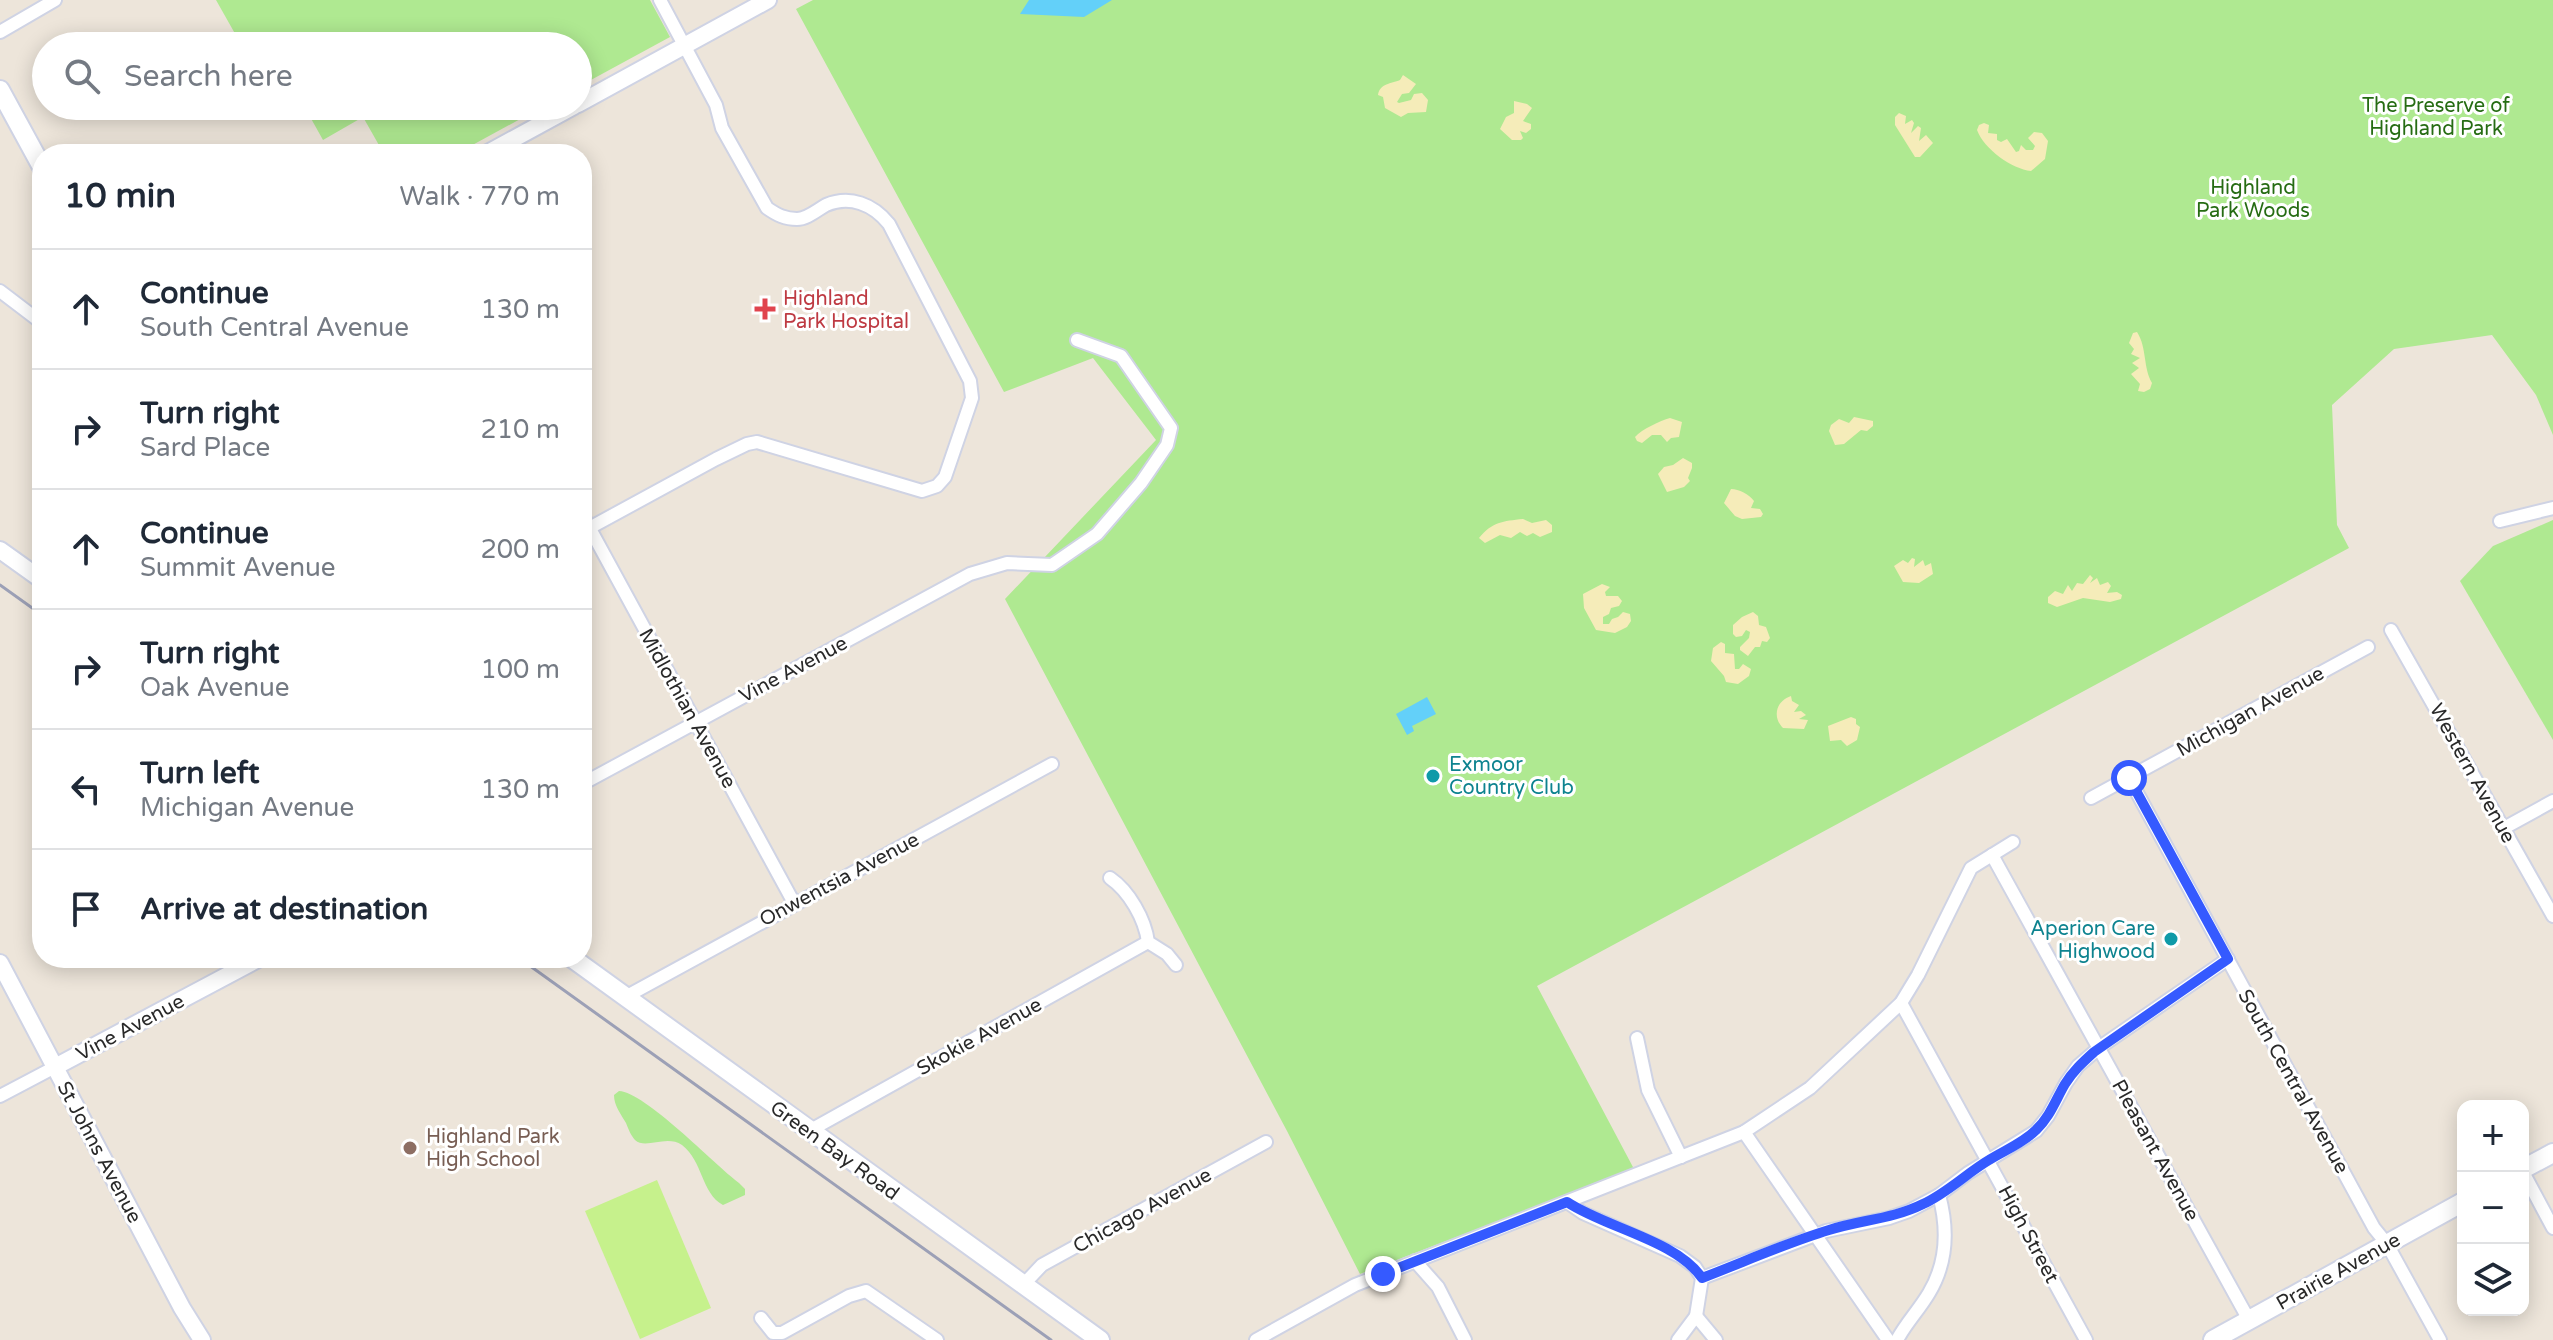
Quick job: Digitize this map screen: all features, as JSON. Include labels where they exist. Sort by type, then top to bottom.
[{"type":"main road","points":[[0,90],[32,149]]},
{"type":"main road","name":"Green Bay Road","points":[[586,968],[1100,1340]]},
{"type":"main road","points":[[2529,1167],[2553,1153]]},
{"type":"main road","name":"Prairie Avenue","points":[[2213,1340],[2457,1205]]},
{"type":"street","points":[[0,32],[55,0]]},
{"type":"street","points":[[592,527],[747,444],[757,442],[922,491],[937,486],[945,477],[972,398],[970,381],[889,224],[878,210],[849,200],[829,204],[800,219],[779,217],[767,208],[722,128],[716,105],[660,0]]},
{"type":"street","points":[[592,96],[768,0]]},
{"type":"street","points":[[504,144],[548,120]]},
{"type":"street","points":[[0,291],[32,315]]},
{"type":"street","name":"Vine Avenue","points":[[592,778],[970,574],[1007,563],[1052,565],[1097,534],[1141,483],[1167,445],[1171,428],[1121,356],[1077,340]]},
{"type":"street","points":[[2500,521],[2553,508]]},
{"type":"street","name":"Midlothian Avenue","points":[[592,540],[696,721],[794,903]]},
{"type":"street","points":[[0,550],[32,573]]},
{"type":"street","name":"Western Avenue","points":[[2391,630],[2553,916]]},
{"type":"street","name":"Michigan Avenue","points":[[2091,798],[2368,647]]},
{"type":"street","name":"Onwentsia Avenue","points":[[627,996],[1052,764]]},
{"type":"street","name":"South Central Avenue","points":[[2129,778],[2377,1233],[2387,1244],[2440,1340]]},
{"type":"street","points":[[2504,828],[2553,801]]},
{"type":"street","points":[[1256,1340],[1355,1285],[1744,1132],[1810,1088],[1901,1003],[1971,868],[2013,842]]},
{"type":"street","name":"Pleasant Avenue","points":[[1992,855],[2249,1320]]},
{"type":"street","points":[[1110,878],[1122,886],[1143,922],[1148,942],[1167,954],[1176,965]]},
{"type":"street","name":"Skokie Avenue","points":[[809,1131],[1148,942]]},
{"type":"street","points":[[1702,1278],[1852,1223],[1889,1218],[1939,1195],[2036,1131],[2078,1066],[2100,1047],[2228,959]]},
{"type":"street","name":"St Johns Avenue","points":[[0,963],[182,1308],[202,1340]]},
{"type":"street","name":"Vine Avenue","points":[[0,1096],[241,968]]},
{"type":"street","name":"High Street","points":[[1901,1003],[2086,1340]]},
{"type":"street","points":[[1637,1038],[1648,1090],[1681,1157]]},
{"type":"street","points":[[1744,1132],[1888,1340]]},
{"type":"street","name":"Chicago Avenue","points":[[1023,1285],[1042,1265],[1266,1142]]},
{"type":"street","points":[[2524,1172],[2553,1228]]},
{"type":"street","points":[[1897,1340],[1908,1319],[1928,1295],[1940,1268],[1945,1236],[1939,1195]]},
{"type":"street","points":[[1567,1202],[1583,1213],[1680,1256],[1695,1267],[1702,1278],[1696,1316],[1678,1340]]},
{"type":"street","points":[[1415,1261],[1438,1287],[1465,1340]]},
{"type":"street","points":[[761,1318],[773,1333],[782,1333],[849,1296],[866,1291],[937,1340]]},
{"type":"street","points":[[1696,1316],[1716,1340]]},
{"type":"green space","points":[[216,0],[650,0],[670,37],[592,79],[592,32],[234,32]]},
{"type":"green space","name":"Exmoor Country Club","points":[[813,0],[2553,0],[2553,435],[2536,395],[2492,335],[2394,349],[2332,405],[2337,525],[2349,548],[1537,986],[1634,1169],[1360,1274],[1005,599],[1156,440],[1093,358],[1004,392],[796,9]]},
{"type":"green space","points":[[312,120],[358,120],[323,140]]},
{"type":"green space","points":[[365,120],[518,120],[474,144],[378,144]]},
{"type":"green space","points":[[2553,520],[2553,740],[2460,581],[2493,546]]},
{"type":"green space","points":[[619,1091],[631,1094],[662,1116],[739,1183],[745,1189],[745,1195],[723,1205],[710,1193],[694,1159],[682,1145],[669,1141],[640,1143],[635,1140],[615,1103],[614,1095]]},
{"type":"green space","points":[[657,1180],[711,1308],[640,1339],[585,1211]]},
{"type":"sand","points":[[1403,75],[1416,84],[1397,102],[1411,100],[1414,94],[1422,93],[1428,100],[1426,112],[1408,113],[1401,117],[1385,108],[1379,91],[1383,86],[1400,80]]},
{"type":"sand","points":[[1514,101],[1532,108],[1523,121],[1531,124],[1531,129],[1526,133],[1520,131],[1521,140],[1512,140],[1500,129],[1506,117],[1514,113]]},
{"type":"sand","points":[[1899,113],[1906,116],[1905,124],[1912,120],[1914,123],[1911,133],[1918,126],[1921,128],[1919,141],[1926,135],[1933,143],[1920,157],[1915,157],[1895,125],[1895,117]]},
{"type":"sand","points":[[1984,123],[1989,125],[1988,133],[1997,134],[1997,140],[2001,142],[2007,139],[2016,152],[2021,145],[2026,150],[2033,150],[2035,146],[2028,138],[2034,132],[2042,133],[2048,141],[2045,159],[2031,171],[2007,162],[1992,151],[1981,137],[1977,130]]},
{"type":"sand","points":[[2137,332],[2152,383],[2150,389],[2144,392],[2138,391],[2140,384],[2131,374],[2139,368],[2132,363],[2140,358],[2131,354],[2134,349],[2129,343],[2133,333]]},
{"type":"sand","points":[[1854,417],[1873,421],[1873,426],[1867,431],[1861,430],[1844,444],[1835,445],[1829,431],[1831,425],[1839,419],[1849,423]]},
{"type":"sand","points":[[1670,418],[1682,422],[1679,437],[1667,442],[1661,435],[1652,435],[1642,443],[1637,441],[1635,437],[1642,431]]},
{"type":"sand","points":[[1683,458],[1692,463],[1690,481],[1684,487],[1667,492],[1658,474],[1664,467]]},
{"type":"sand","points":[[1731,489],[1752,498],[1751,508],[1760,509],[1761,517],[1742,519],[1735,516],[1724,503]]},
{"type":"sand","points":[[1523,519],[1532,523],[1546,520],[1552,525],[1552,532],[1540,537],[1520,532],[1511,538],[1500,535],[1485,543],[1479,538],[1498,523]]},
{"type":"sand","points":[[1915,559],[1914,567],[1923,560],[1925,566],[1931,563],[1933,574],[1919,583],[1903,582],[1894,566],[1903,560],[1908,563]]},
{"type":"sand","points":[[2090,575],[2093,578],[2090,583],[2097,578],[2100,585],[2108,582],[2111,586],[2107,593],[2117,592],[2122,595],[2121,599],[2110,602],[2083,598],[2057,607],[2048,603],[2048,597],[2055,591],[2063,594],[2068,585],[2072,591],[2077,583],[2083,584]]},
{"type":"sand","points":[[1602,584],[1610,587],[1605,592],[1606,596],[1618,596],[1622,601],[1603,617],[1603,624],[1609,624],[1623,612],[1630,614],[1631,621],[1627,627],[1615,633],[1596,630],[1584,608],[1583,594]]},
{"type":"sand","points":[[1753,612],[1758,616],[1759,625],[1766,627],[1770,638],[1767,642],[1762,641],[1760,647],[1755,647],[1748,656],[1740,647],[1749,638],[1750,632],[1746,630],[1742,636],[1736,637],[1733,625]]},
{"type":"sand","points":[[1721,642],[1725,644],[1725,653],[1734,654],[1735,669],[1743,664],[1751,669],[1749,676],[1738,684],[1726,682],[1711,661],[1713,648]]},
{"type":"sand","points":[[1791,696],[1792,701],[1799,705],[1794,712],[1801,711],[1806,715],[1799,719],[1808,720],[1804,729],[1783,728],[1778,719],[1779,705]]},
{"type":"sand","points":[[1851,717],[1860,727],[1857,740],[1847,746],[1841,740],[1830,741],[1828,726]]},
{"type":"water","points":[[1029,0],[1112,0],[1084,17],[1020,14]]},
{"type":"water","points":[[1427,697],[1436,714],[1412,726],[1414,731],[1407,735],[1396,714]]},
{"type":"railway","points":[[0,585],[32,608]]},
{"type":"railway","points":[[533,968],[1051,1340]]},
{"type":"place","name":"Highland Park Hospital","points":[[765,309]]},
{"type":"place","name":"Exmoor Country Club","points":[[1433,776]]},
{"type":"place","name":"Aperion Care Highwood","points":[[2171,939]]},
{"type":"place","name":"Highland Park High School","points":[[410,1148]]},
{"type":"route","points":[[1383,1274],[1567,1202],[1583,1213],[1680,1256],[1695,1267],[1702,1278],[1826,1231],[1909,1211],[2020,1143],[2036,1131],[2048,1116],[2078,1066],[2100,1047],[2228,959],[2129,778]]},
{"type":"park label","name":"The Preserve of Highland Park","points":[[2436,116]]},
{"type":"park label","name":"Highland Park Woods","points":[[2253,198]]}]
